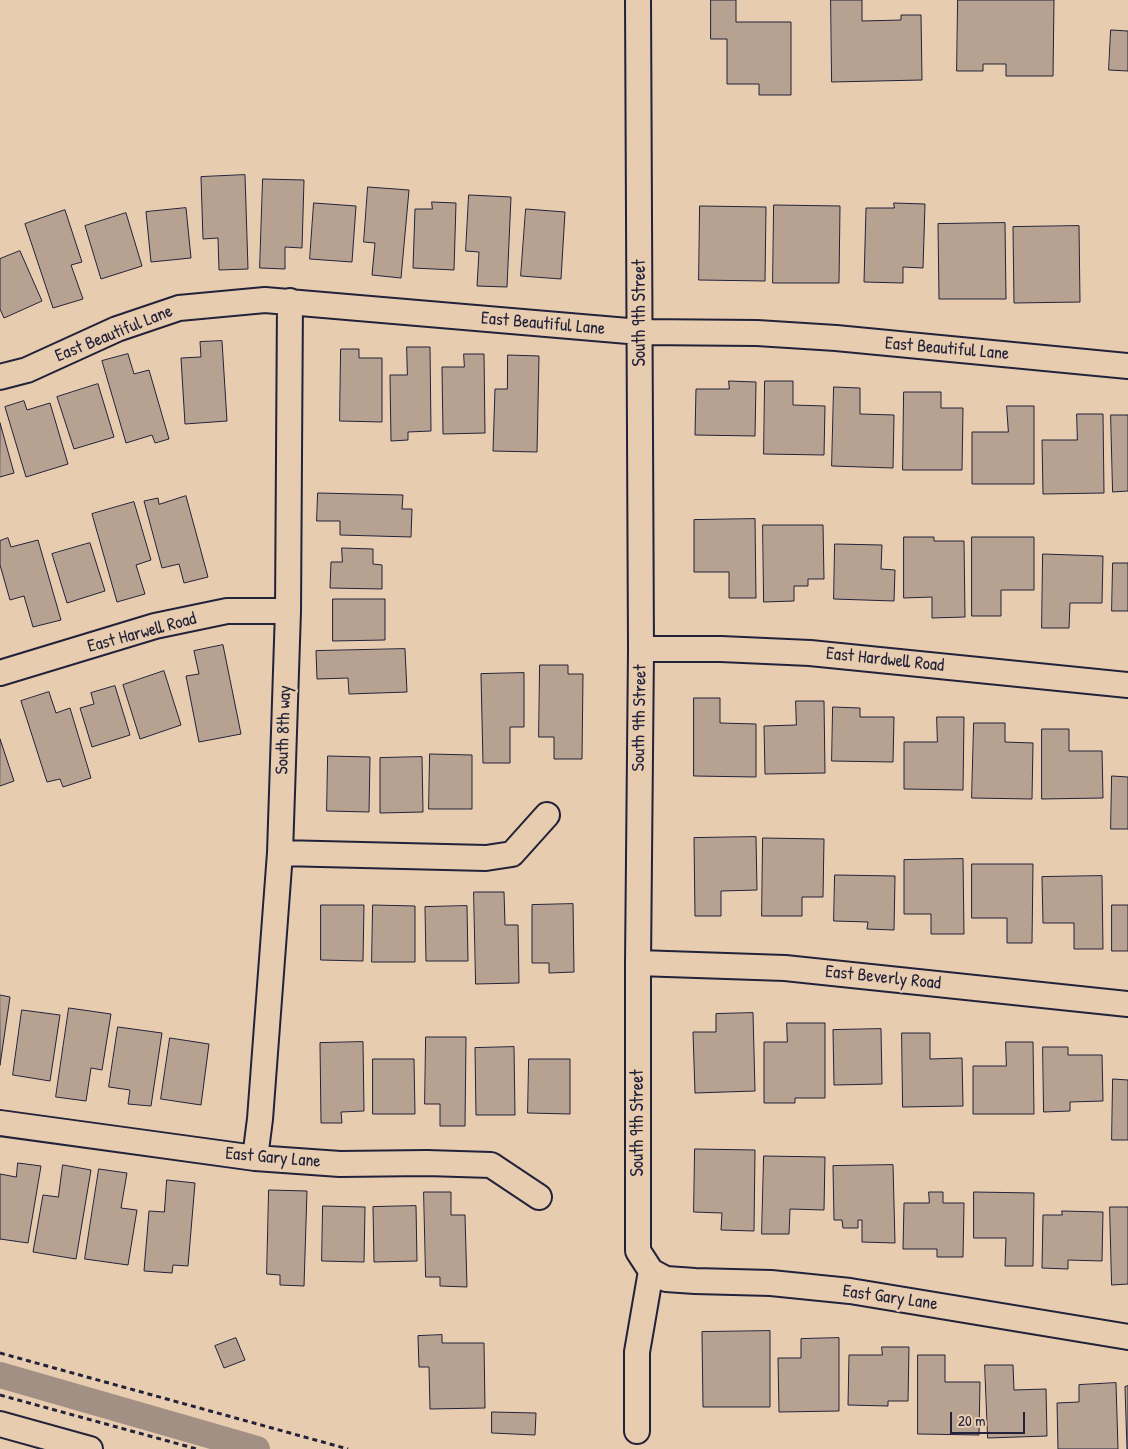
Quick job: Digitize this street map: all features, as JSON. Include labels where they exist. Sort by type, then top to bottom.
[{"type":"street","name":"South 9th Street","points":[[638,0],[641,649],[638,1251],[651,1271]]},
{"type":"street","name":"East Beautiful Lane","points":[[0,377],[27,370],[117,329],[180,308],[265,300],[640,332],[757,333],[836,338],[1128,366]]},
{"type":"street","name":"South 8th way","points":[[255,1158],[260,1119],[280,853],[288,611],[290,301]]},
{"type":"street","name":"East Harwell Road","points":[[0,673],[155,626],[227,611],[288,611]]},
{"type":"street","name":"East Hardwell Road","points":[[641,649],[721,649],[810,653],[1128,685]]},
{"type":"street","points":[[280,853],[486,858],[512,854],[547,815]]},
{"type":"street","name":"East Beverly Road","points":[[638,963],[785,968],[1128,1004]]},
{"type":"street","name":"East Gary Lane","points":[[0,1123],[255,1158],[340,1164],[427,1162],[491,1166],[539,1198]]},
{"type":"street","points":[[637,1431],[637,1352],[651,1271]]},
{"type":"street","name":"East Gary Lane","points":[[651,1271],[666,1278],[685,1280],[771,1283],[850,1291],[1128,1337]]},
{"type":"street","points":[[0,1424],[90,1449]]},
{"type":"path","points":[[0,1353],[348,1449]]},
{"type":"path","points":[[0,1395],[197,1449]]},
{"type":"building","points":[[711,0],[736,0],[736,22],[791,22],[791,95],[759,95],[759,84],[727,84],[727,39],[711,39]]},
{"type":"building","points":[[831,0],[862,0],[862,21],[901,20],[901,15],[921,15],[922,80],[832,82]]},
{"type":"building","points":[[958,0],[1054,0],[1053,76],[1006,76],[1006,64],[983,64],[983,71],[957,71]]},
{"type":"building","points":[[1111,30],[1128,31],[1128,71],[1109,70]]},
{"type":"building","points":[[245,175],[248,269],[219,270],[218,238],[203,239],[201,177]]},
{"type":"building","points":[[263,179],[304,180],[302,248],[285,247],[285,269],[260,268]]},
{"type":"building","points":[[368,187],[409,190],[401,278],[372,275],[375,243],[364,242]]},
{"type":"building","points":[[469,195],[511,197],[507,287],[477,286],[479,252],[466,251]]},
{"type":"building","points":[[432,202],[456,203],[454,270],[413,268],[415,209],[432,209]]},
{"type":"building","points":[[314,203],[356,206],[352,262],[310,259]]},
{"type":"building","points":[[894,203],[925,204],[923,268],[903,267],[903,283],[864,282],[866,208],[894,208]]},
{"type":"building","points":[[774,205],[840,206],[839,283],[773,283]]},
{"type":"building","points":[[700,206],[766,207],[765,281],[699,280]]},
{"type":"building","points":[[186,208],[191,258],[151,262],[146,212]]},
{"type":"building","points":[[526,209],[565,212],[561,279],[521,276]]},
{"type":"building","points":[[65,210],[82,262],[71,265],[83,299],[53,308],[25,224]]},
{"type":"building","points":[[126,213],[142,266],[101,279],[85,226]]},
{"type":"building","points":[[1005,223],[1006,299],[939,299],[938,224]]},
{"type":"building","points":[[1079,226],[1080,302],[1014,303],[1013,227]]},
{"type":"building","points":[[20,251],[42,301],[4,318],[0,309],[0,259]]},
{"type":"building","points":[[222,341],[227,421],[185,424],[181,358],[201,357],[200,342]]},
{"type":"building","points":[[407,347],[430,347],[431,431],[408,432],[408,440],[391,441],[390,375],[407,375]]},
{"type":"building","points":[[341,349],[359,349],[359,358],[382,358],[382,422],[340,421]]},
{"type":"building","points":[[128,354],[134,374],[149,370],[169,439],[155,443],[152,435],[126,443],[102,361]]},
{"type":"building","points":[[464,354],[484,354],[485,433],[443,434],[442,367],[464,367]]},
{"type":"building","points":[[508,355],[539,356],[537,452],[493,451],[495,389],[507,389]]},
{"type":"building","points":[[729,381],[756,382],[755,436],[695,435],[696,389],[729,389]]},
{"type":"building","points":[[765,381],[793,381],[793,405],[825,406],[824,455],[764,454]]},
{"type":"building","points":[[98,384],[114,437],[74,449],[57,397]]},
{"type":"building","points":[[834,387],[860,388],[860,414],[894,415],[893,468],[832,466]]},
{"type":"building","points":[[904,392],[941,392],[941,408],[963,408],[962,470],[903,470]]},
{"type":"building","points":[[24,401],[27,410],[50,403],[68,464],[26,477],[5,407]]},
{"type":"building","points":[[1007,406],[1034,406],[1034,484],[972,484],[972,432],[1008,432]]},
{"type":"building","points":[[1077,414],[1103,414],[1104,493],[1043,494],[1042,440],[1077,440]]},
{"type":"building","points":[[1111,415],[1128,415],[1128,491],[1113,492]]},
{"type":"building","points":[[0,423],[14,473],[0,477]]},
{"type":"building","points":[[318,493],[403,495],[402,509],[412,509],[411,537],[340,535],[340,521],[317,521]]},
{"type":"building","points":[[186,496],[208,577],[184,583],[179,564],[162,568],[144,501],[158,498],[159,504]]},
{"type":"building","points":[[134,502],[151,560],[136,565],[145,594],[117,602],[92,514]]},
{"type":"building","points":[[755,519],[756,598],[729,598],[729,572],[694,572],[694,520]]},
{"type":"building","points":[[763,525],[823,525],[824,579],[808,579],[808,586],[794,586],[794,601],[764,602]]},
{"type":"building","points":[[904,537],[934,537],[934,541],[964,541],[965,617],[932,618],[932,597],[904,598]]},
{"type":"building","points":[[972,537],[1034,537],[1034,590],[1001,590],[1001,616],[972,616]]},
{"type":"building","points":[[8,538],[11,547],[38,540],[61,620],[33,627],[24,596],[10,600],[0,565],[0,541]]},
{"type":"building","points":[[90,543],[105,591],[67,603],[52,554]]},
{"type":"building","points":[[835,544],[882,545],[881,569],[895,570],[894,601],[834,599]]},
{"type":"building","points":[[342,548],[373,549],[373,564],[382,565],[382,589],[330,588],[331,562],[342,562]]},
{"type":"building","points":[[1043,554],[1103,556],[1102,603],[1070,603],[1069,628],[1042,628]]},
{"type":"building","points":[[1113,563],[1128,563],[1128,611],[1112,611]]},
{"type":"building","points":[[333,599],[385,599],[385,640],[333,641]]},
{"type":"building","points":[[223,645],[241,734],[199,742],[186,676],[199,674],[194,651]]},
{"type":"building","points":[[405,649],[407,692],[349,694],[348,678],[317,679],[316,651]]},
{"type":"building","points":[[540,665],[568,665],[568,674],[583,674],[582,759],[554,759],[554,737],[539,737]]},
{"type":"building","points":[[164,671],[181,725],[140,739],[123,685]]},
{"type":"building","points":[[524,673],[524,727],[510,727],[510,763],[483,763],[481,674]]},
{"type":"building","points":[[115,686],[130,735],[92,747],[80,708],[94,704],[91,693]]},
{"type":"building","points":[[49,692],[56,713],[70,708],[91,778],[63,787],[60,779],[47,782],[21,701]]},
{"type":"building","points":[[694,698],[720,698],[720,723],[756,724],[756,777],[694,776]]},
{"type":"building","points":[[796,701],[824,701],[825,773],[765,774],[764,726],[796,725]]},
{"type":"building","points":[[833,707],[860,708],[860,717],[894,717],[893,762],[832,761]]},
{"type":"building","points":[[937,717],[964,717],[963,790],[904,789],[904,742],[937,742]]},
{"type":"building","points":[[974,723],[1005,723],[1005,742],[1033,743],[1032,799],[972,798]]},
{"type":"building","points":[[1042,729],[1069,729],[1069,751],[1102,751],[1103,798],[1042,799]]},
{"type":"building","points":[[0,739],[14,781],[0,786]]},
{"type":"building","points":[[430,754],[472,755],[472,809],[429,809]]},
{"type":"building","points":[[328,756],[370,757],[369,812],[327,811]]},
{"type":"building","points":[[422,757],[423,812],[380,813],[380,758]]},
{"type":"building","points":[[1112,776],[1128,777],[1128,829],[1111,829]]},
{"type":"building","points":[[756,837],[757,890],[721,891],[721,916],[695,916],[694,838]]},
{"type":"building","points":[[763,838],[824,839],[823,897],[802,897],[802,916],[762,916]]},
{"type":"building","points":[[963,859],[964,934],[931,934],[931,914],[904,914],[904,860]]},
{"type":"building","points":[[972,864],[1033,864],[1032,943],[1007,943],[1007,918],[972,918]]},
{"type":"building","points":[[835,875],[895,876],[894,930],[867,929],[868,922],[834,921]]},
{"type":"building","points":[[1102,876],[1103,949],[1074,949],[1074,923],[1043,923],[1042,877]]},
{"type":"building","points":[[474,892],[504,892],[505,925],[518,925],[519,983],[476,984]]},
{"type":"building","points":[[573,904],[574,972],[549,973],[549,963],[532,963],[532,905]]},
{"type":"building","points":[[321,905],[364,905],[363,961],[321,960]]},
{"type":"building","points":[[373,905],[415,906],[415,962],[372,962]]},
{"type":"building","points":[[1112,905],[1128,905],[1128,951],[1112,951]]},
{"type":"building","points":[[467,906],[468,961],[426,961],[425,907]]},
{"type":"building","points":[[0,995],[10,997],[0,1065]]},
{"type":"building","points":[[69,1008],[111,1014],[102,1070],[91,1068],[86,1101],[56,1097]]},
{"type":"building","points":[[22,1010],[60,1015],[50,1081],[13,1075]]},
{"type":"building","points":[[753,1013],[755,1091],[695,1093],[693,1032],[716,1032],[716,1014]]},
{"type":"building","points":[[787,1023],[825,1023],[825,1098],[795,1098],[795,1103],[764,1103],[764,1042],[787,1042]]},
{"type":"building","points":[[118,1027],[162,1033],[151,1106],[128,1104],[130,1090],[109,1087]]},
{"type":"building","points":[[881,1029],[882,1084],[834,1085],[833,1030]]},
{"type":"building","points":[[902,1033],[930,1033],[930,1059],[962,1058],[963,1106],[903,1107]]},
{"type":"building","points":[[426,1037],[466,1037],[465,1126],[440,1126],[440,1104],[425,1104]]},
{"type":"building","points":[[170,1038],[209,1044],[201,1105],[161,1099]]},
{"type":"building","points":[[363,1042],[364,1111],[341,1112],[342,1123],[321,1123],[320,1043]]},
{"type":"building","points":[[1006,1042],[1033,1042],[1034,1114],[973,1114],[973,1066],[1006,1066]]},
{"type":"building","points":[[514,1047],[515,1115],[476,1115],[475,1048]]},
{"type":"building","points":[[1043,1047],[1068,1047],[1068,1055],[1102,1055],[1103,1101],[1070,1102],[1070,1111],[1044,1112]]},
{"type":"building","points":[[373,1059],[414,1059],[415,1114],[373,1114]]},
{"type":"building","points":[[529,1059],[570,1059],[570,1114],[528,1113]]},
{"type":"building","points":[[1113,1079],[1128,1080],[1128,1140],[1112,1140]]},
{"type":"building","points":[[695,1149],[755,1150],[754,1231],[721,1230],[722,1213],[694,1212]]},
{"type":"building","points":[[764,1156],[825,1157],[824,1210],[790,1209],[789,1234],[762,1234]]},
{"type":"building","points":[[18,1163],[41,1166],[28,1243],[0,1239],[0,1174],[16,1177]]},
{"type":"building","points":[[63,1165],[91,1170],[76,1259],[33,1252],[43,1195],[58,1197]]},
{"type":"building","points":[[893,1165],[895,1243],[862,1242],[862,1220],[858,1220],[858,1228],[843,1228],[842,1220],[834,1220],[833,1166]]},
{"type":"building","points":[[99,1169],[127,1173],[121,1208],[137,1210],[128,1265],[85,1259]]},
{"type":"building","points":[[167,1180],[195,1183],[188,1266],[173,1265],[172,1273],[144,1271],[149,1211],[164,1212]]},
{"type":"building","points":[[269,1190],[307,1191],[304,1286],[280,1285],[280,1275],[267,1274]]},
{"type":"building","points":[[424,1192],[451,1192],[451,1215],[465,1215],[467,1287],[440,1286],[440,1277],[426,1277]]},
{"type":"building","points":[[929,1192],[943,1192],[943,1203],[964,1203],[963,1257],[937,1257],[937,1249],[903,1249],[904,1203],[929,1203]]},
{"type":"building","points":[[974,1192],[1034,1193],[1033,1266],[1005,1266],[1006,1238],[974,1238]]},
{"type":"building","points":[[323,1206],[365,1207],[364,1262],[322,1261]]},
{"type":"building","points":[[416,1206],[417,1261],[374,1262],[373,1207]]},
{"type":"building","points":[[1110,1207],[1128,1207],[1128,1284],[1112,1285]]},
{"type":"building","points":[[1062,1211],[1103,1212],[1102,1261],[1068,1260],[1068,1269],[1042,1268],[1043,1215],[1062,1215]]},
{"type":"building","points":[[770,1331],[770,1407],[703,1407],[702,1332]]},
{"type":"building","points":[[442,1335],[442,1343],[484,1343],[485,1408],[430,1409],[429,1367],[419,1367],[418,1336]]},
{"type":"building","points":[[236,1338],[245,1360],[224,1368],[215,1346]]},
{"type":"building","points":[[839,1338],[839,1411],[779,1412],[778,1358],[801,1358],[801,1339]]},
{"type":"building","points":[[882,1347],[909,1347],[908,1401],[888,1401],[888,1406],[848,1405],[849,1355],[882,1355]]},
{"type":"building","points":[[918,1355],[945,1355],[945,1382],[980,1382],[979,1435],[918,1434]]},
{"type":"building","points":[[985,1365],[1013,1365],[1014,1390],[1046,1389],[1047,1436],[988,1438]]},
{"type":"building","points":[[1116,1383],[1118,1449],[1058,1449],[1057,1403],[1079,1402],[1079,1385]]},
{"type":"building","points":[[1128,1386],[1128,1449],[1127,1449],[1125,1387]]},
{"type":"building","points":[[492,1412],[536,1413],[535,1435],[492,1433]]},
{"type":"waterway","points":[[0,1375],[257,1449]]}]
